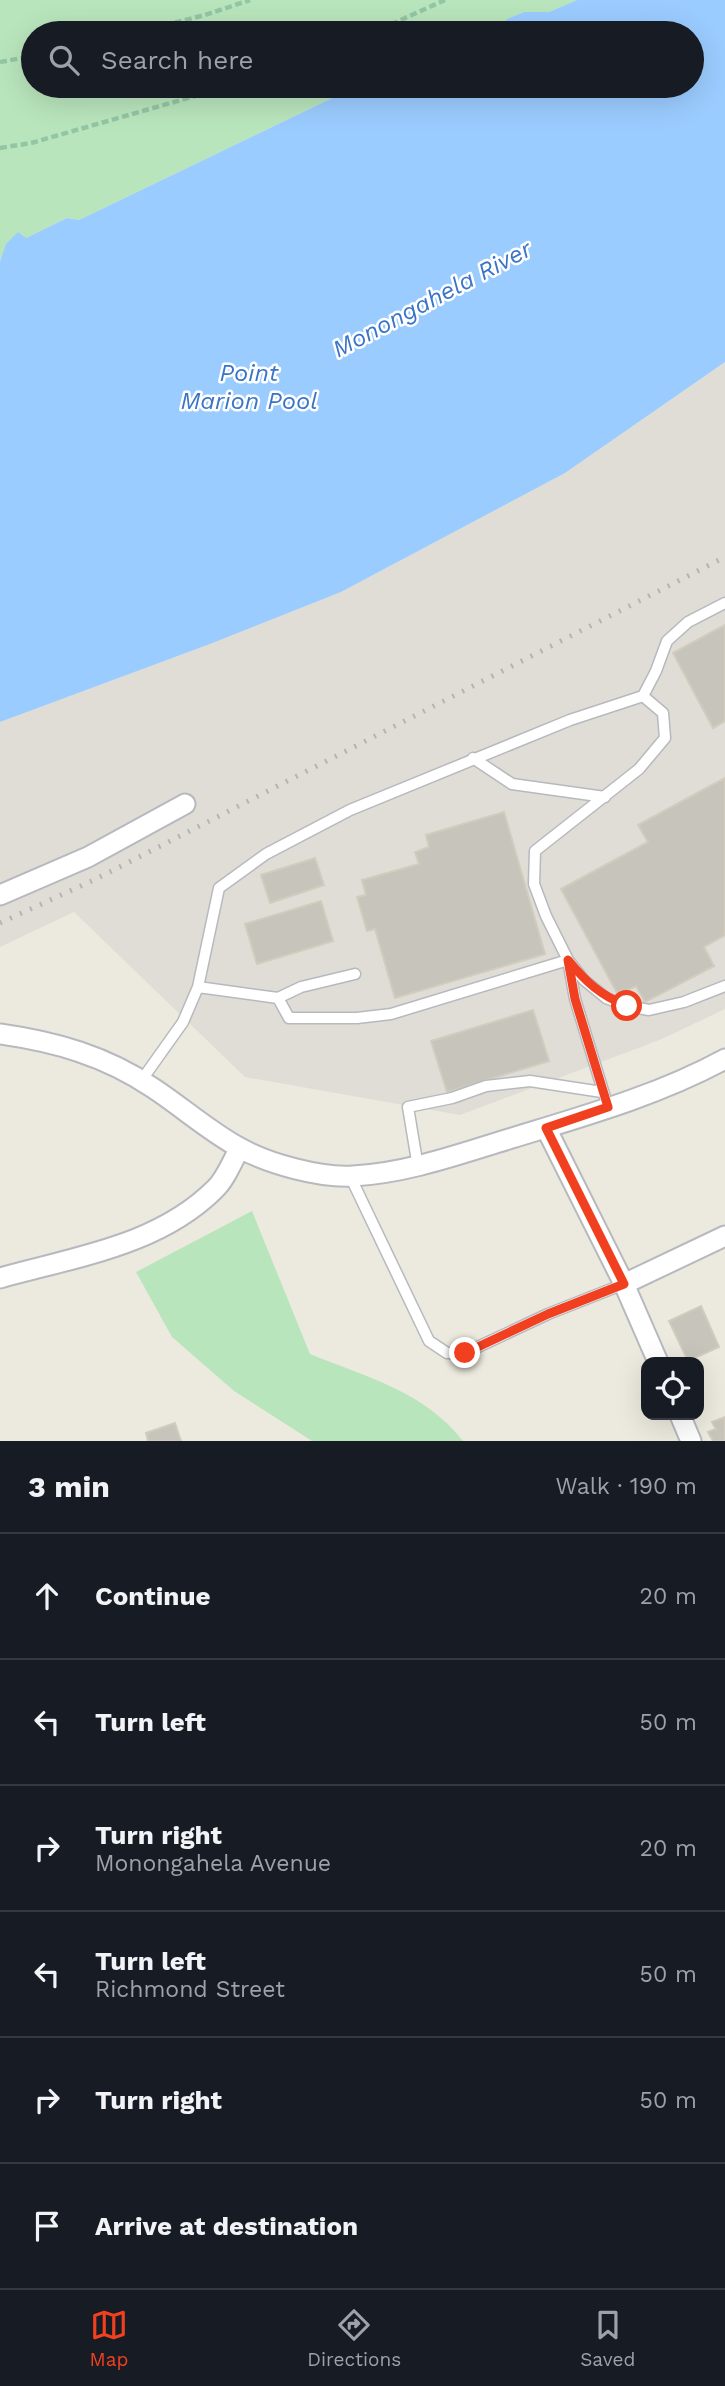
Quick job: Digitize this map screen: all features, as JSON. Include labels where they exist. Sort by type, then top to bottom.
[{"type":"street","points":[[0,895],[88,857],[185,804]]},
{"type":"street","points":[[0,1034],[42,1040],[94,1056],[141,1081],[240,1148],[308,1171],[351,1176],[418,1167],[546,1128],[605,1099],[674,1084],[725,1059]]},
{"type":"street","points":[[546,1128],[624,1284],[656,1357]]},
{"type":"street","points":[[0,1278],[128,1244],[178,1220],[217,1188],[240,1148]]},
{"type":"street","points":[[624,1284],[725,1236]]},
{"type":"street","points":[[682,1420],[691,1441]]},
{"type":"lane","points":[[141,1081],[183,1022],[198,987],[219,888],[266,854],[350,810],[570,720],[643,696],[667,641],[688,622],[725,603]]},
{"type":"lane","points":[[643,696],[663,713],[665,738],[639,769],[535,851],[534,884],[546,916],[568,960],[584,980],[606,998],[649,1010],[684,1002],[725,986]]},
{"type":"lane","points":[[473,758],[512,784],[606,797]]},
{"type":"lane","points":[[278,998],[289,1018],[357,1018],[391,1014],[568,960]]},
{"type":"lane","points":[[568,960],[575,999],[605,1099]]},
{"type":"lane","points":[[198,987],[278,998],[301,987],[355,974]]},
{"type":"lane","points":[[418,1167],[408,1107],[452,1098],[486,1086],[530,1081],[605,1099]]},
{"type":"lane","points":[[351,1176],[429,1341],[447,1353],[465,1353],[548,1314],[624,1284]]},
{"type":"path","points":[[181,21],[250,0]]},
{"type":"path","points":[[399,21],[445,0]]},
{"type":"path","points":[[0,62],[21,58]]},
{"type":"path","points":[[0,148],[31,143],[188,98]]},
{"type":"shaded area","points":[[725,362],[725,1009],[662,1039],[460,1115],[245,1077],[74,912],[0,947],[0,722],[341,592],[565,473]]},
{"type":"green space","points":[[0,0],[577,0],[549,12],[524,12],[506,21],[21,21],[21,98],[332,98],[79,220],[67,218],[7,244],[0,260]]},
{"type":"green space","points":[[252,1211],[310,1354],[393,1387],[431,1410],[463,1441],[312,1441],[234,1391],[172,1337],[136,1272]]},
{"type":"water","name":"Point Marion Pool","points":[[577,0],[725,0],[725,362],[565,473],[341,592],[0,722],[0,261],[6,244],[18,232],[26,238],[67,218],[79,220],[332,98],[704,98],[704,21],[506,21],[524,12],[549,12]]},
{"type":"building","points":[[725,625],[725,721],[713,728],[673,653]]},
{"type":"building","points":[[725,778],[725,935],[704,947],[714,966],[645,1002],[636,986],[618,995],[561,889],[648,842],[638,825]]},
{"type":"building","points":[[504,812],[545,954],[395,998],[375,929],[367,931],[357,897],[366,895],[362,880],[419,864],[415,852],[429,847],[426,835]]},
{"type":"building","points":[[315,858],[324,885],[270,903],[261,875]]},
{"type":"building","points":[[321,901],[333,941],[257,964],[245,924]]},
{"type":"building","points":[[533,1010],[549,1061],[447,1092],[431,1041]]},
{"type":"building","points":[[701,1306],[719,1347],[697,1357],[686,1357],[669,1321]]},
{"type":"building","points":[[725,1417],[725,1441],[713,1441],[708,1432],[716,1429],[712,1422]]},
{"type":"building","points":[[175,1423],[181,1441],[148,1441],[146,1433]]},
{"type":"railway","points":[[0,923],[94,880],[725,557]]},
{"type":"route","points":[[465,1353],[548,1314],[624,1284],[546,1128],[608,1107],[575,999],[568,960],[584,980],[606,998],[627,1006]]},
{"type":"water label","name":"Monongahela River","points":[[432,299]]}]
